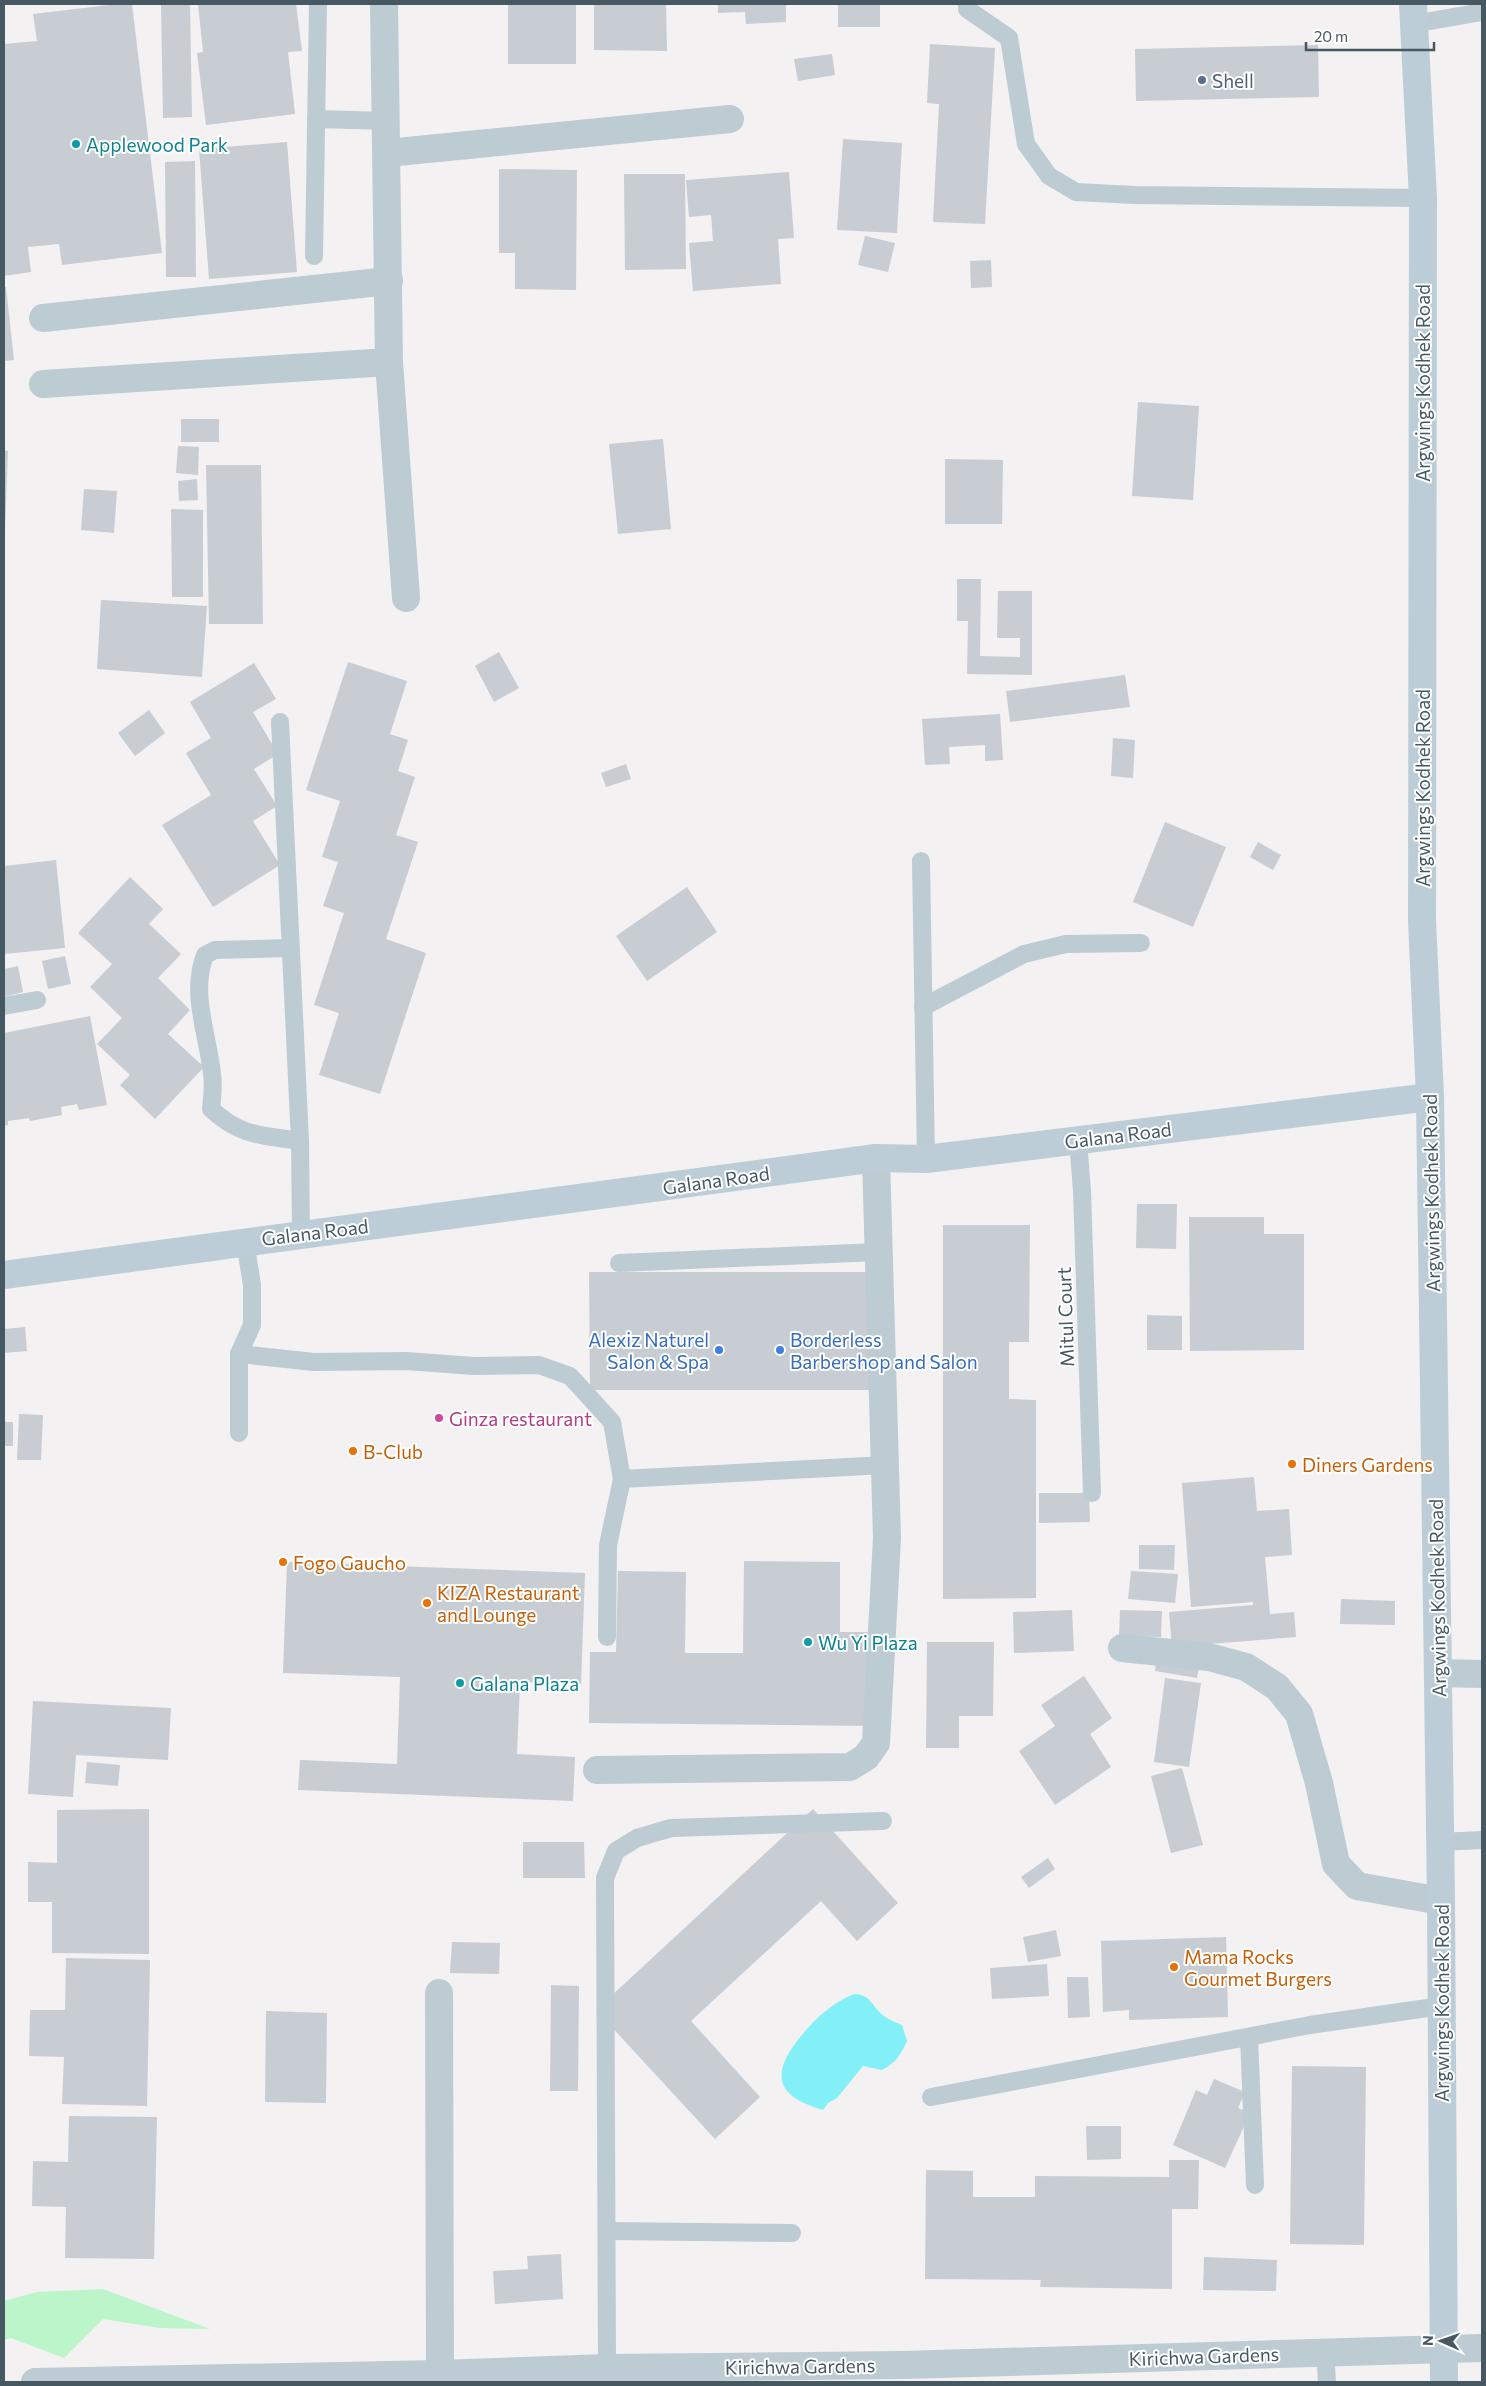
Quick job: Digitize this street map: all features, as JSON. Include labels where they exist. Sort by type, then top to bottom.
[{"type":"main road","name":"Argwings Kodhek Road","points":[[1413,14],[1422,198],[1422,920],[1430,1097],[1441,1901],[1444,2382]]},
{"type":"main road","name":"Galana Road","points":[[4,1275],[246,1241],[876,1158],[926,1159],[1430,1097]]},
{"type":"street","points":[[384,4],[389,362],[406,598]]},
{"type":"street","points":[[387,152],[730,119]]},
{"type":"street","points":[[43,318],[389,281]]},
{"type":"street","points":[[43,384],[389,362]]},
{"type":"street","points":[[597,1770],[850,1767],[866,1757],[876,1744],[887,1538],[876,1158]]},
{"type":"street","points":[[1122,1648],[1209,1658],[1246,1666],[1277,1688],[1299,1714],[1319,1783],[1336,1864],[1357,1886],[1441,1901]]},
{"type":"street","points":[[1438,1673],[1482,1674]]},
{"type":"street","points":[[438,1993],[439,2378]]},
{"type":"street","name":"Kirichwa Gardens","points":[[35,2382],[439,2378],[608,2368],[654,2375],[903,2365],[1482,2348]]},
{"type":"lane","points":[[314,256],[318,4]]},
{"type":"lane","points":[[967,4],[967,9],[1009,38],[1026,144],[1049,176],[1076,192],[1134,195],[1422,198]]},
{"type":"lane","points":[[1413,14],[1482,12]]},
{"type":"lane","points":[[316,119],[386,121]]},
{"type":"lane","points":[[280,722],[300,1141],[300,1235]]},
{"type":"lane","points":[[921,861],[926,1159]]},
{"type":"lane","points":[[923,1007],[1024,954],[1066,944],[1141,943]]},
{"type":"lane","points":[[290,948],[215,950],[205,955],[200,969],[198,986],[213,1075],[212,1109],[226,1123],[246,1133],[300,1141]]},
{"type":"lane","points":[[4,1006],[38,1000]]},
{"type":"lane","name":"Mitul Court","points":[[1078,1140],[1082,1191],[1092,1493]]},
{"type":"lane","points":[[239,1433],[239,1354],[252,1325],[252,1285],[246,1241]]},
{"type":"lane","points":[[619,1263],[878,1252]]},
{"type":"lane","points":[[239,1354],[314,1362],[406,1361],[474,1366],[539,1365],[570,1376],[612,1422],[622,1479],[608,1544],[607,1637]]},
{"type":"lane","points":[[622,1479],[886,1465]]},
{"type":"lane","points":[[608,2368],[605,1878],[616,1851],[636,1838],[671,1828],[883,1821]]},
{"type":"lane","points":[[1440,1842],[1482,1840]]},
{"type":"lane","points":[[931,2097],[1310,2025],[1441,2006]]},
{"type":"lane","points":[[1249,2037],[1255,2185]]},
{"type":"lane","points":[[607,2231],[792,2233]]},
{"type":"lane","points":[[1325,2352],[1327,2382]]},
{"type":"green space","points":[[103,2289],[210,2329],[160,2328],[103,2319],[64,2358],[11,2338],[4,2340],[4,2301],[37,2292]]},
{"type":"water","points":[[854,1994],[864,1996],[884,2016],[902,2025],[907,2041],[898,2058],[882,2070],[863,2066],[837,2098],[828,2103],[823,2110],[795,2098],[782,2082],[782,2072],[791,2050],[807,2029],[831,2007]]},
{"type":"building","name":"Applewood Park","points":[[132,4],[162,253],[62,265],[59,244],[28,247],[31,272],[4,276],[4,44],[37,41],[33,14]]},
{"type":"building","points":[[161,4],[190,4],[192,117],[163,118]]},
{"type":"building","points":[[198,4],[296,4],[302,51],[288,52],[295,114],[206,125],[197,53],[203,52]]},
{"type":"building","points":[[508,4],[576,4],[576,64],[508,64]]},
{"type":"building","points":[[594,4],[666,4],[667,51],[594,50]]},
{"type":"building","points":[[718,4],[786,4],[786,22],[746,24],[745,12],[718,13]]},
{"type":"building","points":[[838,4],[880,4],[880,27],[838,27]]},
{"type":"building","points":[[930,44],[995,48],[985,224],[933,222],[939,104],[927,103]]},
{"type":"building","points":[[1318,45],[1319,97],[1136,101],[1135,49]]},
{"type":"building","points":[[832,54],[835,75],[798,81],[794,59]]},
{"type":"building","points":[[843,139],[902,143],[897,233],[837,230]]},
{"type":"building","points":[[287,142],[297,272],[209,279],[199,149]]},
{"type":"building","points":[[195,161],[196,277],[166,277],[165,162]]},
{"type":"building","points":[[499,169],[577,170],[576,290],[515,289],[515,253],[499,253]]},
{"type":"building","points":[[789,172],[794,238],[778,239],[781,284],[693,291],[689,243],[713,241],[711,215],[689,217],[686,180]]},
{"type":"building","points":[[624,174],[685,174],[686,269],[625,270]]},
{"type":"building","points":[[865,236],[895,243],[888,272],[858,265]]},
{"type":"building","points":[[991,260],[992,287],[971,288],[970,261]]},
{"type":"building","points":[[4,287],[6,287],[14,360],[4,361]]},
{"type":"building","points":[[1138,402],[1199,406],[1193,500],[1132,496]]},
{"type":"building","points":[[181,419],[219,419],[219,442],[181,442]]},
{"type":"building","points":[[663,439],[671,529],[618,534],[609,444]]},
{"type":"building","points":[[178,446],[199,447],[198,475],[176,473]]},
{"type":"building","points":[[4,450],[8,451],[5,531],[4,531]]},
{"type":"building","points":[[945,459],[1003,460],[1002,524],[945,524]]},
{"type":"building","points":[[206,465],[261,465],[263,624],[209,624]]},
{"type":"building","points":[[197,479],[198,500],[179,501],[178,481]]},
{"type":"building","points":[[84,489],[117,491],[114,533],[81,530]]},
{"type":"building","points":[[171,509],[203,510],[203,597],[172,597]]},
{"type":"building","points":[[957,579],[981,579],[980,656],[1020,657],[1020,638],[997,638],[998,591],[1032,591],[1032,675],[967,674],[968,621],[957,621]]},
{"type":"building","points":[[101,600],[207,606],[202,677],[97,669]]},
{"type":"building","points":[[499,652],[519,688],[494,702],[475,666]]},
{"type":"building","points":[[348,662],[407,681],[390,734],[408,740],[398,771],[415,777],[396,835],[418,842],[386,939],[426,953],[380,1094],[319,1075],[339,1013],[314,1005],[344,913],[323,906],[338,862],[322,857],[340,801],[306,790]]},
{"type":"building","points":[[254,663],[276,699],[253,712],[278,754],[254,769],[277,806],[253,821],[280,865],[213,907],[162,825],[211,795],[186,753],[211,738],[190,702]]},
{"type":"building","points":[[1125,675],[1130,707],[1010,722],[1006,691]]},
{"type":"building","points":[[149,710],[165,733],[135,756],[118,733]]},
{"type":"building","points":[[1000,714],[1003,760],[985,761],[985,745],[949,747],[950,764],[925,765],[922,719]]},
{"type":"building","points":[[1113,738],[1135,740],[1133,778],[1111,776]]},
{"type":"building","points":[[626,764],[631,779],[606,787],[601,773]]},
{"type":"building","points":[[1165,822],[1226,847],[1193,927],[1133,902]]},
{"type":"building","points":[[1258,842],[1281,855],[1273,870],[1250,857]]},
{"type":"building","points":[[56,860],[65,948],[4,954],[4,866]]},
{"type":"building","points":[[130,877],[163,909],[149,924],[181,954],[158,978],[190,1010],[168,1034],[204,1067],[155,1119],[120,1085],[130,1075],[97,1044],[122,1018],[90,987],[112,964],[78,933]]},
{"type":"building","points":[[687,887],[717,932],[647,981],[616,936]]},
{"type":"building","points":[[65,956],[71,984],[48,989],[42,961]]},
{"type":"building","points":[[18,966],[23,992],[4,997],[4,969]]},
{"type":"building","points":[[90,1016],[107,1105],[79,1110],[77,1104],[61,1107],[62,1115],[30,1121],[29,1118],[8,1121],[8,1125],[4,1126],[4,1033]]},
{"type":"building","points":[[1137,1204],[1177,1204],[1176,1249],[1136,1248]]},
{"type":"building","points":[[1189,1217],[1264,1217],[1264,1234],[1304,1234],[1304,1350],[1190,1351]]},
{"type":"building","points":[[943,1225],[1030,1225],[1029,1342],[1009,1342],[1009,1399],[1036,1400],[1036,1598],[943,1599]]},
{"type":"building","points":[[589,1272],[876,1272],[876,1390],[590,1390]]},
{"type":"building","points":[[1147,1315],[1182,1316],[1182,1350],[1147,1350]]},
{"type":"building","points":[[25,1327],[27,1351],[4,1353],[4,1329]]},
{"type":"building","points":[[19,1414],[43,1415],[41,1460],[17,1460]]},
{"type":"building","points":[[4,1422],[13,1422],[13,1446],[4,1446]]},
{"type":"building","points":[[1254,1477],[1257,1511],[1289,1509],[1292,1555],[1265,1557],[1270,1614],[1294,1612],[1296,1637],[1172,1647],[1169,1612],[1253,1605],[1253,1602],[1191,1607],[1182,1483]]},
{"type":"building","points":[[1039,1493],[1089,1493],[1090,1522],[1039,1523]]},
{"type":"building","points":[[1139,1545],[1175,1545],[1174,1570],[1139,1569]]},
{"type":"building","name":"Wu Yi Plaza","points":[[744,1561],[840,1562],[840,1632],[874,1632],[873,1726],[589,1723],[590,1652],[616,1652],[618,1571],[686,1572],[685,1653],[743,1653]]},
{"type":"building","name":"Galana Plaza","points":[[287,1562],[585,1573],[581,1684],[520,1682],[517,1754],[575,1757],[573,1801],[298,1790],[300,1760],[397,1764],[400,1677],[283,1673]]},
{"type":"building","points":[[1131,1571],[1178,1574],[1175,1603],[1128,1599]]},
{"type":"building","points":[[1341,1599],[1395,1601],[1395,1625],[1340,1624]]},
{"type":"building","points":[[1072,1610],[1074,1651],[1014,1653],[1013,1612]]},
{"type":"building","points":[[1120,1610],[1162,1611],[1161,1637],[1119,1636]]},
{"type":"building","points":[[927,1642],[994,1642],[993,1716],[959,1716],[959,1748],[926,1748]]},
{"type":"building","points":[[1157,1655],[1200,1662],[1197,1678],[1155,1671]]},
{"type":"building","points":[[1084,1676],[1112,1718],[1090,1734],[1111,1767],[1055,1805],[1019,1751],[1055,1726],[1041,1705]]},
{"type":"building","points":[[1165,1678],[1201,1683],[1189,1767],[1154,1762]]},
{"type":"building","points":[[33,1701],[171,1708],[168,1760],[76,1755],[73,1797],[28,1794]]},
{"type":"building","points":[[87,1762],[120,1765],[118,1786],[85,1783]]},
{"type":"building","points":[[1182,1768],[1203,1845],[1171,1853],[1151,1776]]},
{"type":"building","points":[[149,1809],[149,1954],[52,1953],[52,1902],[28,1902],[28,1862],[57,1863],[57,1810]]},
{"type":"building","points":[[813,1809],[898,1903],[857,1941],[821,1901],[691,2021],[760,2097],[715,2139],[596,2010]]},
{"type":"building","points":[[523,1842],[584,1842],[585,1878],[523,1878]]},
{"type":"building","points":[[1048,1858],[1055,1869],[1029,1888],[1021,1877]]},
{"type":"building","points":[[1056,1930],[1061,1956],[1028,1962],[1023,1937]]},
{"type":"building","points":[[1226,1937],[1228,2017],[1129,2020],[1129,2010],[1103,2012],[1101,1941]]},
{"type":"building","points":[[452,1942],[500,1943],[499,1974],[450,1973]]},
{"type":"building","points":[[66,1958],[150,1960],[147,2106],[62,2104],[64,2057],[29,2056],[30,2010],[65,2010]]},
{"type":"building","points":[[1047,1964],[1049,1996],[992,1999],[990,1968]]},
{"type":"building","points":[[1067,1977],[1088,1977],[1090,2017],[1068,2018]]},
{"type":"building","points":[[551,1985],[579,1986],[578,2091],[550,2091]]},
{"type":"building","points":[[266,2011],[327,2013],[326,2103],[265,2102]]},
{"type":"building","points":[[1292,2066],[1366,2067],[1364,2245],[1290,2244]]},
{"type":"building","points":[[1214,2079],[1245,2092],[1238,2108],[1250,2113],[1225,2168],[1173,2145],[1196,2090],[1207,2095]]},
{"type":"building","points":[[69,2116],[157,2117],[154,2259],[65,2258],[66,2207],[32,2206],[33,2161],[68,2162]]},
{"type":"building","points":[[1086,2126],[1121,2126],[1121,2159],[1087,2160]]},
{"type":"building","points":[[1169,2160],[1199,2160],[1198,2209],[1172,2209],[1172,2289],[1040,2287],[1041,2280],[925,2279],[926,2170],[973,2171],[973,2197],[1035,2197],[1035,2176],[1169,2177]]},
{"type":"building","points":[[561,2254],[563,2299],[495,2304],[493,2271],[528,2269],[527,2256]]},
{"type":"building","points":[[1204,2257],[1277,2260],[1276,2291],[1203,2290]]},
{"type":"place","name":"Shell","points":[[1202,80]]},
{"type":"place","name":"Applewood Park","points":[[76,144]]},
{"type":"place","name":"Alexiz Naturel Salon & Spa","points":[[719,1350]]},
{"type":"place","name":"Borderless Barbershop and Salon","points":[[780,1350]]},
{"type":"place","name":"Ginza restaurant","points":[[439,1418]]},
{"type":"place","name":"B-Club","points":[[353,1451]]},
{"type":"place","name":"Diners Gardens","points":[[1292,1464]]},
{"type":"place","name":"Fogo Gaucho","points":[[283,1562]]},
{"type":"place","name":"KIZA Restaurant and Lounge","points":[[427,1603]]},
{"type":"place","name":"Wu Yi Plaza","points":[[808,1642]]},
{"type":"place","name":"Galana Plaza","points":[[460,1683]]},
{"type":"place","name":"Mama Rocks Gourmet Burgers","points":[[1174,1967]]}]
